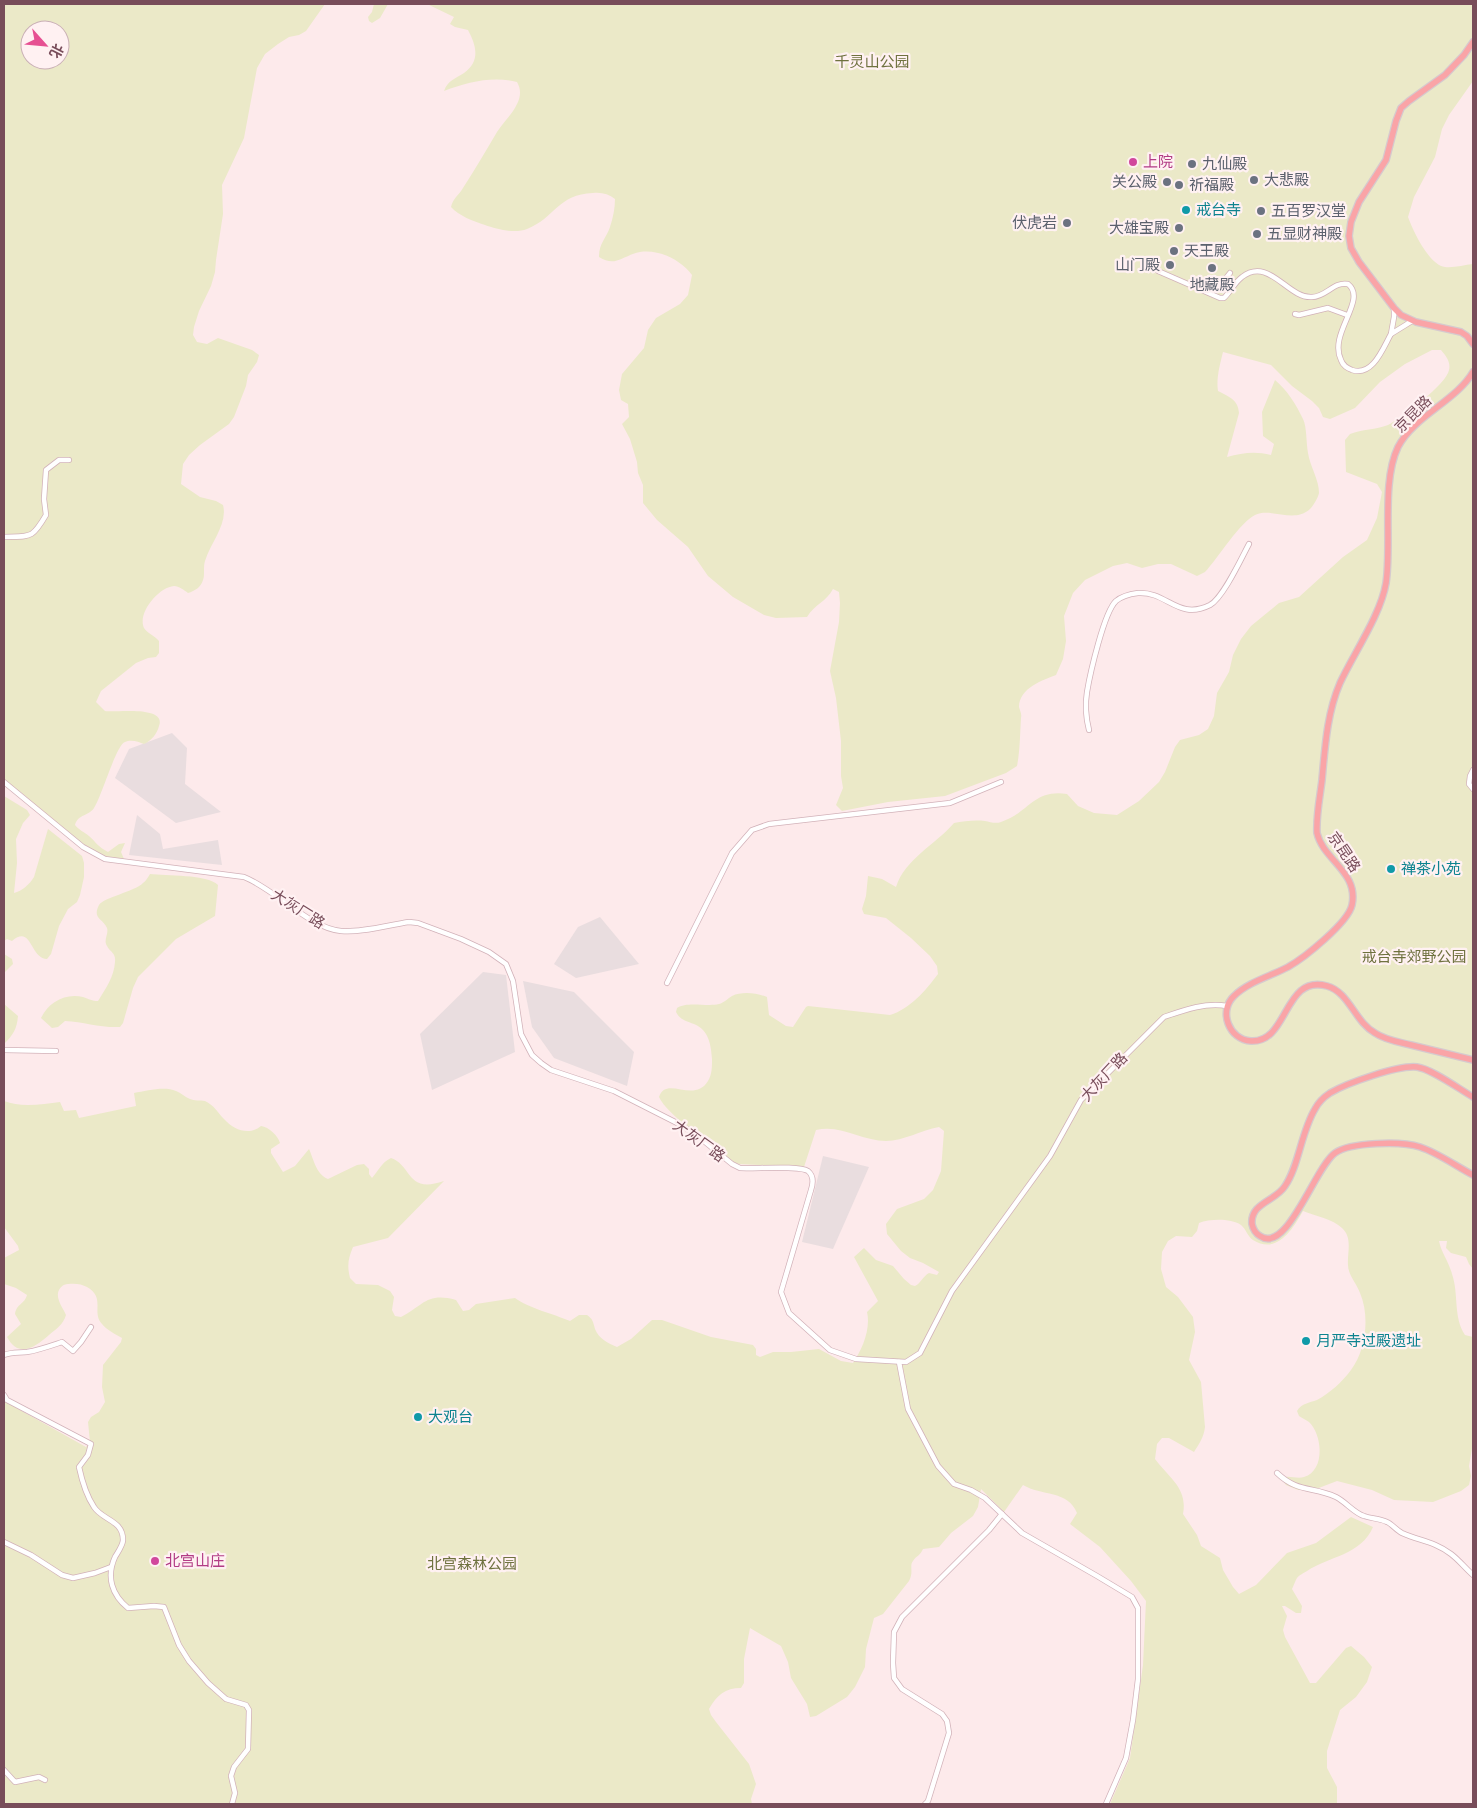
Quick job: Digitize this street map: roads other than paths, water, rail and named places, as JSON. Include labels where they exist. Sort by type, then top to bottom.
[{"type":"main road","points":[[1473,42],[1464,55],[1445,75],[1401,108],[1386,160],[1359,202],[1351,222],[1349,236],[1351,248],[1359,262],[1401,315],[1412,321],[1454,330],[1467,336],[1473,344]]},
{"type":"main road","name":"京昆路","points":[[1228,1006],[1235,994],[1288,967],[1299,959],[1340,925],[1350,909],[1353,896],[1348,878],[1323,848],[1317,833],[1330,713],[1340,683],[1384,591],[1387,575],[1390,482],[1396,452],[1404,438],[1465,383],[1473,372]]},
{"type":"main road","points":[[1228,1006],[1227,1019],[1235,1035],[1246,1041],[1258,1041],[1264,1039],[1274,1030],[1291,1002],[1303,989],[1311,985],[1326,986],[1338,992],[1363,1024],[1379,1036],[1473,1060]]},
{"type":"main road","points":[[1473,1097],[1429,1071],[1416,1067],[1388,1072],[1330,1093],[1318,1104],[1311,1115],[1287,1184],[1279,1194],[1257,1208],[1253,1214],[1252,1225],[1256,1233],[1264,1239],[1275,1238],[1281,1234],[1293,1218],[1324,1164],[1335,1153],[1351,1147],[1411,1145],[1428,1151],[1473,1175]]},
{"type":"street","points":[[1158,272],[1217,297],[1224,298],[1243,276],[1260,272],[1272,276],[1301,295],[1311,298],[1322,295],[1338,284],[1350,286],[1354,292],[1354,301],[1340,333],[1338,346],[1340,358],[1345,366],[1349,369],[1361,371],[1373,365],[1391,334],[1394,308]]},
{"type":"street","points":[[1190,284],[1216,287],[1230,273]]},
{"type":"street","points":[[1295,314],[1299,315],[1328,308],[1347,315]]},
{"type":"street","points":[[1391,334],[1412,321]]},
{"type":"street","points":[[4,537],[30,536],[37,530],[46,515],[44,499],[46,470],[59,460],[69,460]]},
{"type":"street","points":[[1089,730],[1086,720],[1086,693],[1104,623],[1116,602],[1128,595],[1140,593],[1155,595],[1186,610],[1197,610],[1212,604],[1219,597],[1249,544]]},
{"type":"street","points":[[1473,770],[1470,776],[1470,784],[1473,789]]},
{"type":"street","name":"大灰厂路","points":[[4,782],[82,847],[105,859],[244,877],[252,880],[313,920],[335,930],[352,930],[409,922],[418,923],[461,939],[500,959],[506,964],[513,981],[521,1034],[532,1055],[551,1070],[614,1091],[678,1124],[694,1133],[732,1164],[740,1168],[793,1168],[808,1171],[813,1182],[781,1292],[789,1313],[830,1350],[856,1359],[906,1362],[920,1353],[952,1291],[1050,1156],[1081,1100],[1164,1017],[1209,1005],[1228,1006]]},
{"type":"street","points":[[667,983],[732,853],[752,830],[770,824],[950,803],[1001,782]]},
{"type":"street","points":[[4,1050],[56,1051]]},
{"type":"street","points":[[4,1355],[11,1352],[25,1352],[46,1348],[62,1342],[72,1351],[91,1327]]},
{"type":"street","points":[[899,1362],[908,1409],[938,1466],[954,1484],[971,1490],[985,1498],[1022,1533],[1132,1597],[1138,1608],[1138,1679],[1133,1720],[1126,1758],[1106,1804]]},
{"type":"street","points":[[4,1395],[8,1400],[91,1444],[88,1455],[79,1467],[83,1485],[94,1508],[119,1526],[123,1540],[111,1567],[112,1586],[119,1601],[128,1608],[164,1607],[179,1645],[189,1661],[208,1683],[226,1699],[246,1705],[248,1710],[248,1750],[234,1767],[231,1776],[235,1794],[232,1804]]},
{"type":"street","points":[[1277,1473],[1285,1481],[1301,1489],[1317,1490],[1338,1498],[1365,1517],[1385,1521],[1401,1533],[1439,1546],[1452,1554],[1473,1575]]},
{"type":"street","points":[[925,1804],[928,1801],[949,1733],[947,1721],[942,1714],[902,1689],[894,1678],[894,1632],[902,1617],[989,1530],[1002,1514]]},
{"type":"street","points":[[4,1542],[31,1555],[62,1575],[73,1578],[111,1567]]},
{"type":"street","points":[[4,1770],[15,1782],[39,1777],[45,1780]]},
{"type":"place","name":"上院","points":[[1133,162]]},
{"type":"place","name":"九仙殿","points":[[1192,164]]},
{"type":"place","name":"大悲殿","points":[[1254,180]]},
{"type":"place","name":"关公殿","points":[[1167,182]]},
{"type":"place","name":"祈福殿","points":[[1179,185]]},
{"type":"place","name":"戒台寺","points":[[1186,210]]},
{"type":"place","name":"五百罗汉堂","points":[[1261,211]]},
{"type":"place","name":"伏虎岩","points":[[1067,223]]},
{"type":"place","name":"大雄宝殿","points":[[1179,228]]},
{"type":"place","name":"五显财神殿","points":[[1257,234]]},
{"type":"place","name":"天王殿","points":[[1174,251]]},
{"type":"place","name":"山门殿","points":[[1170,265]]},
{"type":"place","name":"地藏殿","points":[[1212,268]]},
{"type":"place","name":"禅茶小苑","points":[[1391,869]]},
{"type":"place","name":"月严寺过殿遗址","points":[[1306,1341]]},
{"type":"place","name":"大观台","points":[[418,1417]]},
{"type":"place","name":"北宫山庄","points":[[155,1561]]},
{"type":"park label","name":"千灵山公园","points":[[872,62]]},
{"type":"park label","name":"戒台寺郊野公园","points":[[1414,957]]},
{"type":"park label","name":"北宫森林公园","points":[[472,1564]]}]
